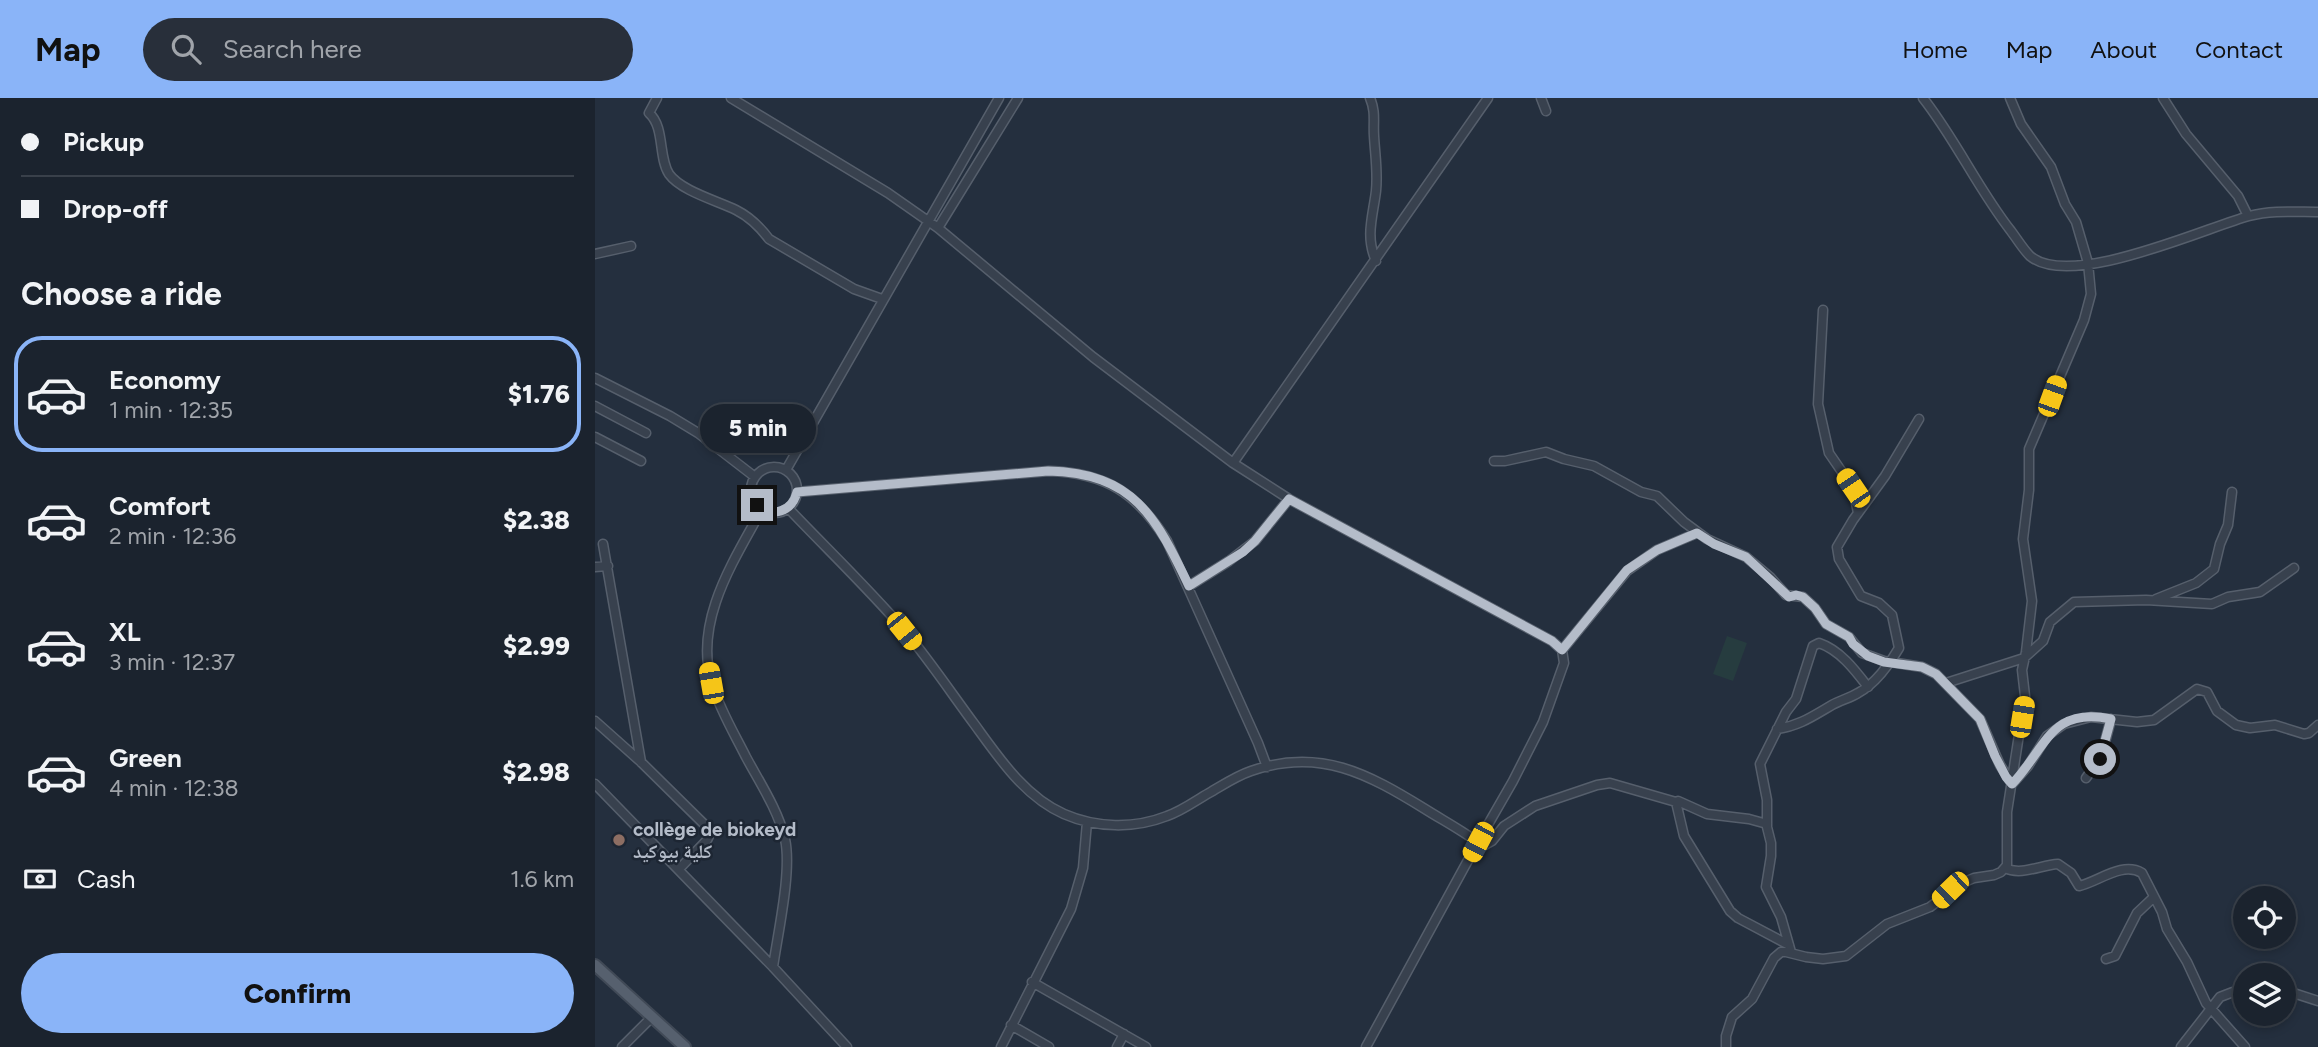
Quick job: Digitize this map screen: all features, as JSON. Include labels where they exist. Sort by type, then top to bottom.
[{"type":"main road","points":[[595,965],[685,1047]]},
{"type":"street","points":[[657,98],[649,113],[655,120],[669,173],[676,181],[739,212],[759,227],[769,239],[854,289],[882,299]]},
{"type":"street","points":[[731,98],[888,193],[929,221],[1093,357],[1233,463],[1289,499],[1552,641],[1562,650],[1564,663],[1543,722],[1366,1047]]},
{"type":"street","points":[[786,470],[999,98]]},
{"type":"street","points":[[938,228],[1018,98]]},
{"type":"street","points":[[1370,98],[1375,115],[1377,167],[1369,236],[1376,261]]},
{"type":"street","points":[[1233,463],[1488,98]]},
{"type":"street","points":[[1541,98],[1546,111]]},
{"type":"street","points":[[1923,98],[1945,128],[1997,214],[2035,260],[2057,265],[2088,263],[2151,250],[2248,216],[2273,211],[2318,212]]},
{"type":"street","points":[[1676,802],[1684,836],[1730,911],[1806,957],[1823,959],[1846,956],[1887,924],[1930,907],[1962,883],[1994,875],[2005,868],[2008,855],[2007,811],[2025,696],[2022,670],[2032,601],[2023,539],[2029,490],[2029,449],[2088,309],[2091,294],[2088,263],[2076,222],[2065,204],[2051,167],[2021,124],[2010,98]]},
{"type":"street","points":[[2163,98],[2186,134],[2238,196],[2248,216]]},
{"type":"street","points":[[595,254],[631,246]]},
{"type":"street","points":[[1823,310],[1817,395],[1823,430],[1829,453],[1853,488],[1858,513]]},
{"type":"street","points":[[595,378],[679,421],[755,477]]},
{"type":"street","points":[[595,406],[646,433]]},
{"type":"street","points":[[1777,729],[1807,721],[1868,687],[1899,648],[1893,619],[1887,609],[1861,596],[1852,585],[1837,552],[1841,538],[1885,476],[1919,419]]},
{"type":"street","points":[[595,436],[641,461]]},
{"type":"street","points":[[1494,461],[1544,452],[1594,466],[1641,492],[1657,496],[1697,533],[1714,544],[1746,557],[1789,597],[1803,597],[1826,624],[1849,637],[1862,653],[1876,659],[1922,667],[1936,674],[1980,719],[1995,756],[2012,784]]},
{"type":"street","points":[[769,467],[786,470],[793,477],[797,492],[788,508],[776,512],[762,509],[757,505],[751,491],[755,477],[769,467]]},
{"type":"street","points":[[797,492],[1048,471],[1095,477],[1116,486],[1136,500],[1155,521],[1167,541],[1267,766]]},
{"type":"street","points":[[2146,600],[2196,583],[2214,569],[2228,525],[2232,492]]},
{"type":"street","points":[[1189,586],[1249,546],[1268,527],[1289,499]]},
{"type":"street","points":[[788,508],[904,631],[1020,783],[1063,814],[1087,822],[1115,826],[1142,824],[1169,816],[1235,778],[1267,766],[1313,762],[1335,765],[1379,781],[1483,846],[1492,841],[1504,826],[1535,806],[1610,783],[1678,801],[1707,814],[1767,824]]},
{"type":"street","points":[[762,509],[719,591],[711,613],[707,660],[719,705],[775,811],[786,843],[785,876],[773,967]]},
{"type":"street","points":[[1562,650],[1627,570],[1657,550],[1697,533]]},
{"type":"street","points":[[603,544],[641,762]]},
{"type":"street","points":[[595,567],[608,566]]},
{"type":"street","points":[[1945,683],[2024,658],[2043,641],[2050,622],[2074,602],[2146,600],[2212,604],[2228,597],[2260,592],[2294,568]]},
{"type":"street","points":[[1790,949],[1781,917],[1766,887],[1771,856],[1767,800],[1760,764],[1777,729],[1797,699],[1810,649],[1817,643],[1822,643],[1839,655],[1868,687]]},
{"type":"street","points":[[2012,784],[2047,736],[2057,728],[2084,718],[2099,717],[2137,722],[2154,720],[2197,689],[2207,692],[2217,711],[2242,727],[2276,726],[2309,733],[2318,725]]},
{"type":"street","points":[[2086,778],[2101,757],[2111,719]]},
{"type":"street","points":[[595,721],[641,762],[709,831],[707,840],[679,869]]},
{"type":"street","points":[[595,784],[847,1047]]},
{"type":"street","points":[[1001,1047],[1062,928],[1078,888],[1083,867],[1087,822]]},
{"type":"street","points":[[2005,868],[2011,871],[2029,870],[2058,864],[2071,873],[2079,886],[2127,869],[2136,870],[2145,877],[2167,929],[2210,1008],[2245,1047]]},
{"type":"street","points":[[2106,959],[2115,956],[2137,912],[2154,897]]},
{"type":"street","points":[[1726,1047],[1726,1036],[1732,1017],[1752,999],[1774,958],[1790,949]]},
{"type":"street","points":[[1032,982],[1146,1047]]},
{"type":"street","points":[[2181,1047],[2220,997],[2233,993]]},
{"type":"street","points":[[2296,994],[2318,1002]]},
{"type":"street","points":[[622,1047],[652,1017]]},
{"type":"street","points":[[1011,1025],[1049,1047]]},
{"type":"street","points":[[1117,1047],[1124,1034]]},
{"type":"green space","points":[[1727,636],[1747,643],[1733,681],[1713,674]]},
{"type":"place","name":"collège de biokeyd كلية بيوكيد","points":[[619,840]]},
{"type":"route","points":[[757,505],[769,512],[776,512],[788,508],[797,492],[1048,471],[1072,472],[1095,477],[1116,486],[1136,500],[1155,521],[1189,586],[1243,552],[1268,527],[1289,499],[1558,644],[1562,650],[1627,570],[1657,550],[1697,533],[1714,544],[1746,557],[1789,597],[1803,597],[1826,624],[1849,637],[1862,653],[1884,662],[1922,667],[1936,674],[1974,711],[1985,726],[1995,756],[2012,784],[2028,766],[2047,736],[2073,720],[2091,717],[2111,719],[2100,759]]}]
